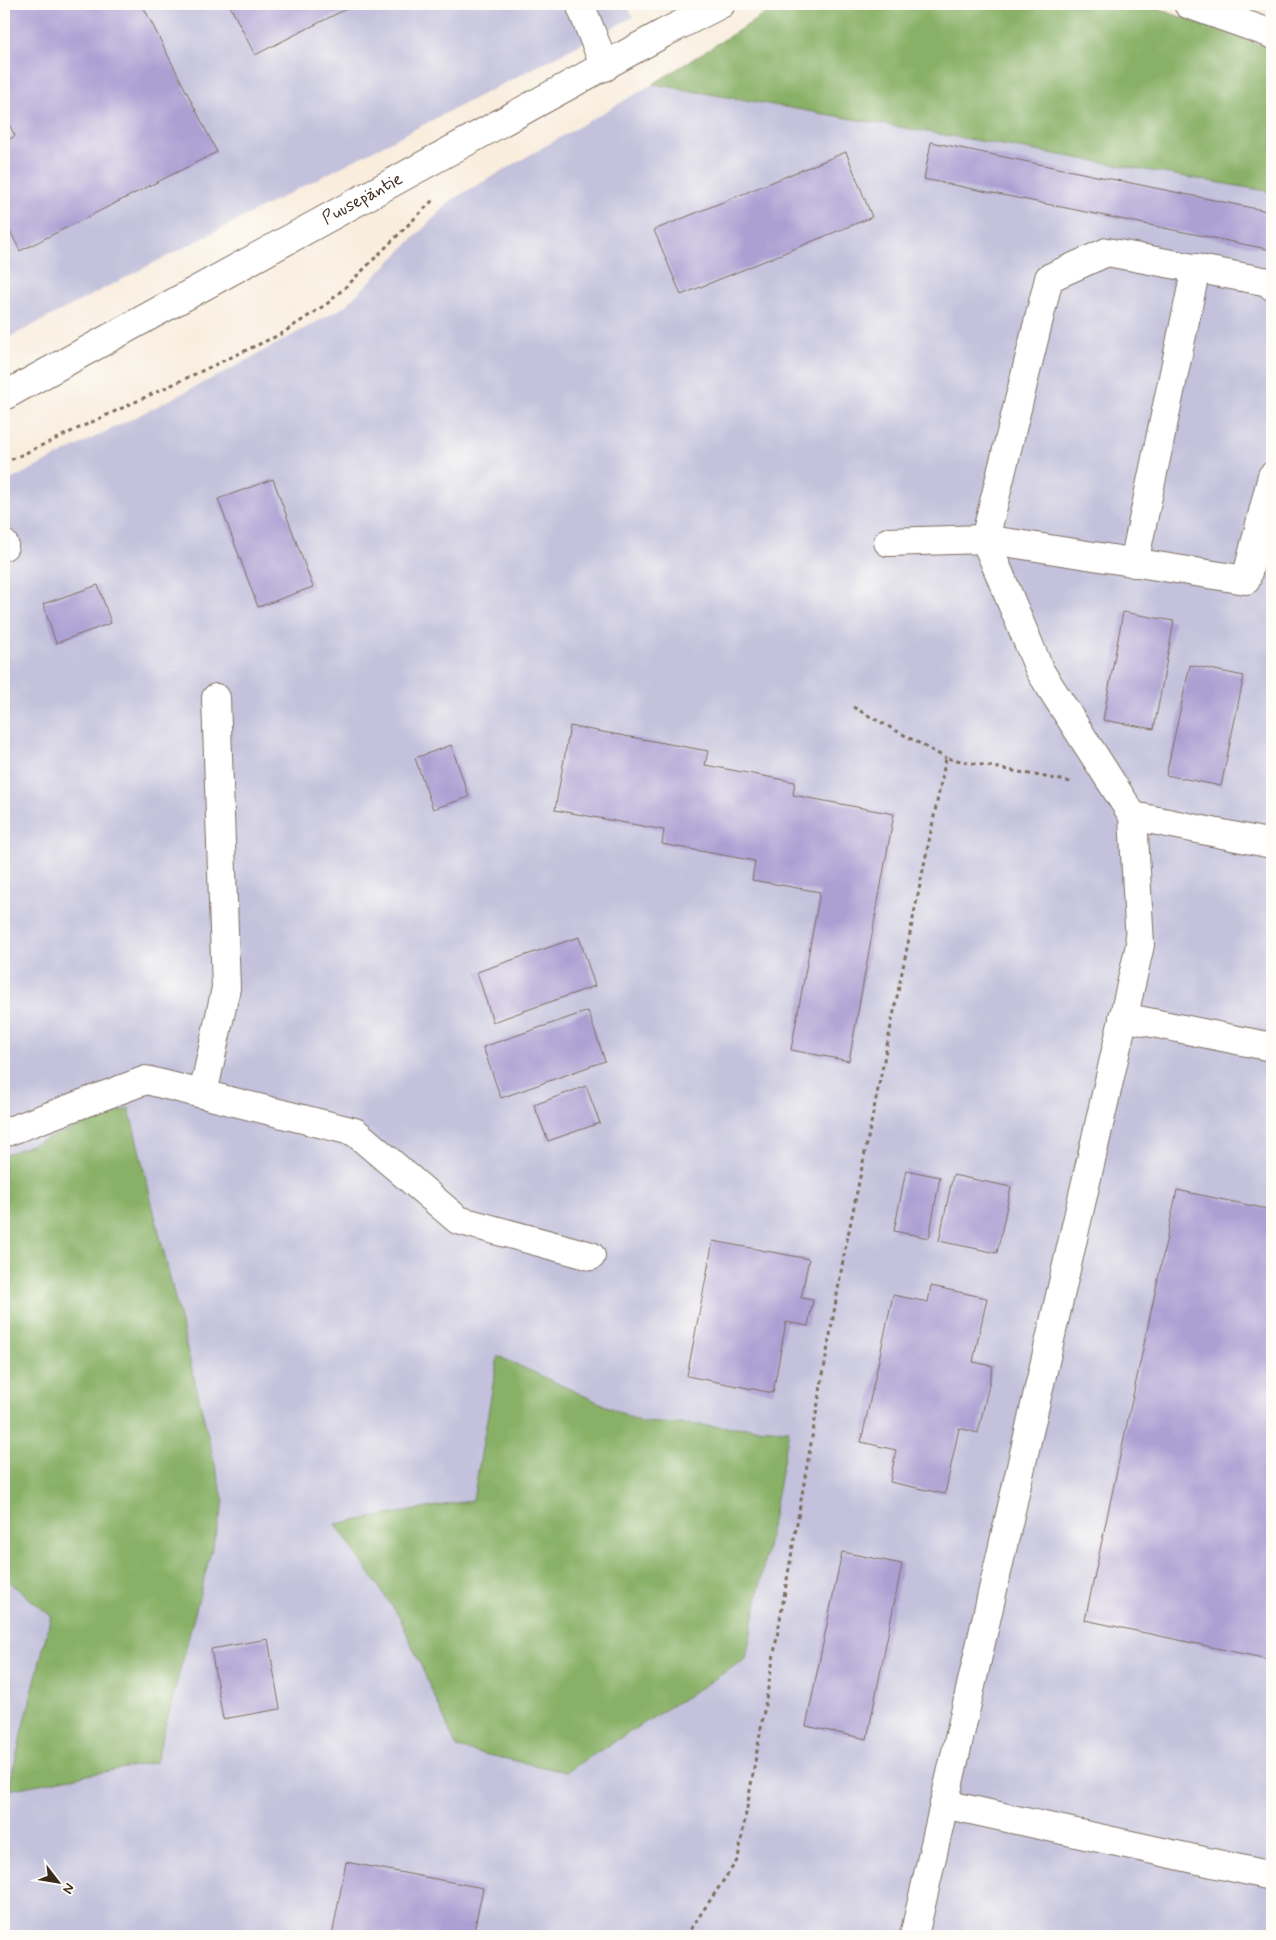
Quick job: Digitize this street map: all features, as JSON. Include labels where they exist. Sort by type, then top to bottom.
[{"type":"street","points":[[580,4],[605,67]]},
{"type":"street","name":"Puusepäntie","points":[[4,396],[720,4]]},
{"type":"street","points":[[1188,4],[1272,34]]},
{"type":"street","points":[[914,1936],[1140,945],[1133,816],[1040,671],[985,539],[1049,278],[1108,252],[1269,282],[1272,286]]},
{"type":"street","points":[[1134,563],[1196,268]]},
{"type":"street","points":[[888,542],[985,539],[1246,580],[1272,476]]},
{"type":"street","points":[[203,1094],[226,988],[216,698]]},
{"type":"street","points":[[1133,816],[1272,844]]},
{"type":"street","points":[[1123,1017],[1272,1047]]},
{"type":"street","points":[[4,1133],[146,1080],[355,1132],[458,1220],[591,1256]]},
{"type":"street","points":[[944,1804],[1272,1876]]},
{"type":"path","points":[[4,463],[281,334],[328,303],[436,197]]},
{"type":"path","points":[[852,707],[946,758],[1117,791]]},
{"type":"path","points":[[686,1936],[738,1859],[844,1256],[946,758]]},
{"type":"shaded area","points":[[4,4],[626,4],[633,17],[4,340]]},
{"type":"shaded area","points":[[653,84],[1272,192],[1272,1936],[4,1936],[4,483],[225,372],[344,307],[453,199]]},
{"type":"green space","points":[[781,4],[1144,4],[1272,49],[1272,192],[653,84]]},
{"type":"green space","points":[[129,1108],[224,1502],[156,1762],[8,1790],[51,1616],[4,1578],[4,1155]]},
{"type":"green space","points":[[498,1356],[641,1422],[789,1430],[746,1659],[566,1772],[457,1748],[400,1618],[336,1524],[473,1500]]},
{"type":"building","points":[[4,4],[142,4],[217,152],[20,251],[4,219],[4,142],[15,136],[4,114]]},
{"type":"building","points":[[229,4],[356,4],[255,55]]},
{"type":"building","points":[[931,142],[1272,212],[1272,250],[924,179]]},
{"type":"building","points":[[846,152],[872,217],[681,295],[654,230]]},
{"type":"building","points":[[273,479],[313,587],[258,607],[218,499]]},
{"type":"building","points":[[98,585],[111,623],[56,643],[43,604]]},
{"type":"building","points":[[1123,612],[1174,621],[1154,729],[1103,720]]},
{"type":"building","points":[[1190,665],[1244,676],[1221,786],[1166,775]]},
{"type":"building","points":[[570,726],[708,751],[705,765],[795,782],[793,795],[894,814],[849,1061],[791,1050],[820,892],[752,880],[755,861],[662,844],[664,830],[555,810]]},
{"type":"building","points":[[451,745],[469,797],[433,809],[415,758]]},
{"type":"building","points":[[579,937],[595,986],[493,1022],[477,972]]},
{"type":"building","points":[[588,1011],[605,1061],[501,1098],[483,1047]]},
{"type":"building","points":[[586,1086],[600,1123],[548,1141],[534,1105]]},
{"type":"building","points":[[906,1170],[940,1177],[929,1238],[894,1231]]},
{"type":"building","points":[[953,1175],[1011,1187],[997,1253],[939,1241]]},
{"type":"building","points":[[1177,1190],[1272,1210],[1272,1660],[1085,1620]]},
{"type":"building","points":[[713,1241],[809,1259],[801,1298],[813,1300],[808,1326],[786,1322],[773,1393],[687,1376]]},
{"type":"building","points":[[931,1286],[987,1298],[973,1362],[993,1366],[978,1433],[959,1428],[945,1494],[890,1482],[896,1450],[861,1442],[893,1295],[928,1302]]},
{"type":"building","points":[[842,1552],[902,1564],[867,1739],[806,1726]]},
{"type":"building","points":[[268,1639],[280,1709],[223,1719],[211,1649]]},
{"type":"building","points":[[346,1862],[483,1888],[473,1936],[332,1936]]}]
